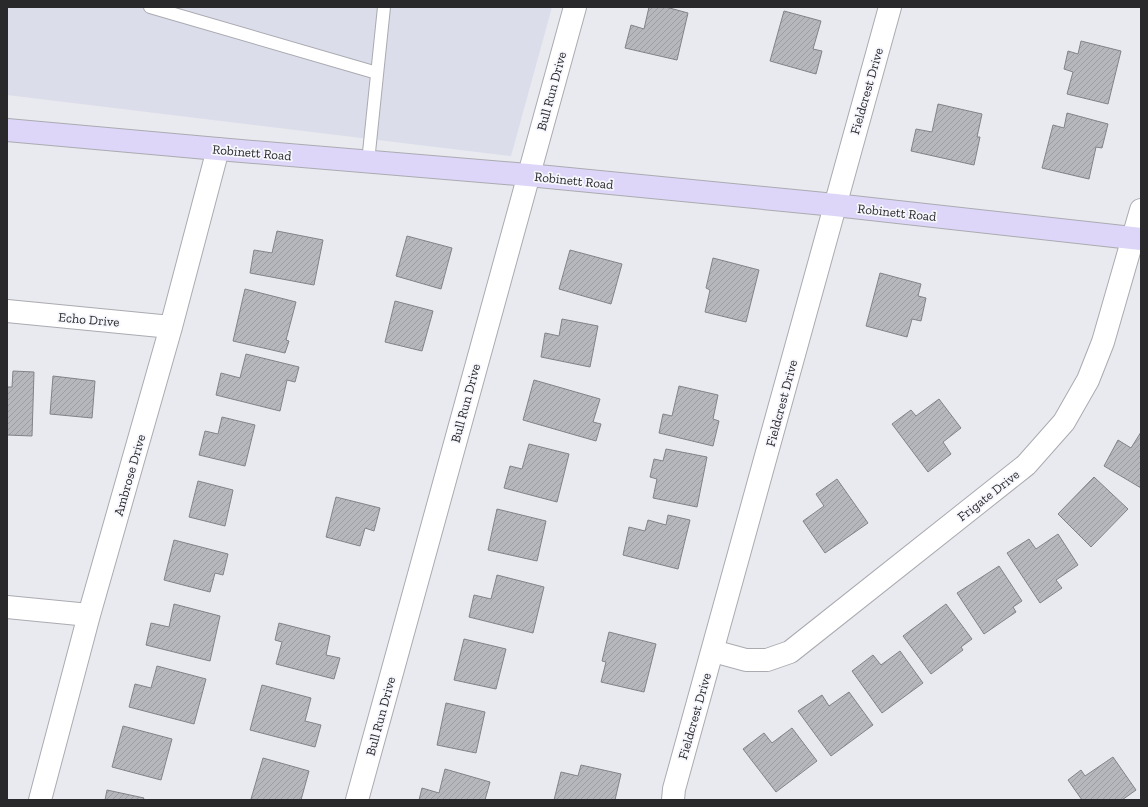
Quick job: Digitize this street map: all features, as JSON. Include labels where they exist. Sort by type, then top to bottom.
[{"type":"street","name":"Bull Run Drive","points":[[357,800],[574,7]]},
{"type":"street","name":"Fieldcrest Drive","points":[[673,800],[674,789],[890,7]]},
{"type":"street","name":"Robinett Road","points":[[7,130],[528,175],[835,205],[1137,238]]},
{"type":"street","name":"Ambrose Drive","points":[[40,800],[89,615],[171,327],[218,149]]},
{"type":"street","name":"Frigate Drive","points":[[713,651],[746,660],[767,660],[790,652],[1026,465],[1064,422],[1088,380],[1103,342],[1137,238],[1141,210]]},
{"type":"street","name":"Echo Drive","points":[[7,311],[171,327]]},
{"type":"street","points":[[7,607],[89,615]]},
{"type":"lane","points":[[150,7],[378,73]]},
{"type":"lane","points":[[368,162],[378,73],[381,8]]},
{"type":"shaded area","points":[[7,7],[552,7],[511,156],[7,95]]},
{"type":"building","points":[[649,7],[666,7],[688,13],[677,60],[625,48],[631,25],[644,29]]},
{"type":"building","points":[[784,11],[821,21],[813,49],[822,51],[816,74],[770,61]]},
{"type":"building","points":[[1081,41],[1121,51],[1108,104],[1067,94],[1073,72],[1064,69],[1068,51],[1078,54]]},
{"type":"building","points":[[938,104],[982,114],[977,137],[980,137],[974,165],[911,151],[916,129],[932,132]]},
{"type":"building","points":[[1067,113],[1108,124],[1102,148],[1096,147],[1089,179],[1042,168],[1053,125],[1064,128]]},
{"type":"building","points":[[277,231],[323,240],[314,285],[250,273],[254,250],[272,253]]},
{"type":"building","points":[[407,236],[452,248],[441,289],[396,276]]},
{"type":"building","points":[[570,250],[622,264],[611,304],[559,289]]},
{"type":"building","points":[[713,258],[759,270],[746,322],[705,312],[710,290],[706,288]]},
{"type":"building","points":[[880,273],[921,284],[918,296],[926,298],[921,321],[912,319],[907,337],[866,326]]},
{"type":"building","points":[[245,289],[296,302],[286,340],[289,341],[285,353],[233,341]]},
{"type":"building","points":[[395,301],[433,311],[422,351],[385,342]]},
{"type":"building","points":[[562,319],[598,326],[590,367],[541,357],[545,333],[559,336]]},
{"type":"building","points":[[246,354],[299,367],[295,382],[287,380],[280,411],[216,395],[221,373],[240,378]]},
{"type":"building","points":[[13,371],[34,372],[32,436],[7,435],[7,387],[12,387]]},
{"type":"building","points":[[53,376],[95,381],[92,418],[50,414]]},
{"type":"building","points":[[534,380],[600,399],[593,422],[601,424],[596,441],[523,420]]},
{"type":"building","points":[[679,386],[718,395],[713,419],[719,421],[713,446],[659,433],[663,414],[672,416]]},
{"type":"building","points":[[939,399],[961,428],[943,442],[951,454],[928,472],[892,424],[911,410],[916,416]]},
{"type":"building","points":[[222,417],[255,425],[245,466],[199,455],[205,431],[218,434]]},
{"type":"building","points":[[1141,432],[1141,488],[1104,466],[1118,440],[1131,448]]},
{"type":"building","points":[[529,444],[569,454],[557,502],[504,488],[510,466],[522,469]]},
{"type":"building","points":[[666,449],[707,457],[697,507],[653,498],[657,479],[650,477],[654,459],[663,461]]},
{"type":"building","points":[[1094,477],[1128,509],[1091,547],[1058,514]]},
{"type":"building","points":[[837,479],[868,523],[825,553],[803,521],[824,506],[816,494]]},
{"type":"building","points":[[198,481],[233,490],[225,526],[189,517]]},
{"type":"building","points":[[336,497],[380,508],[374,531],[365,528],[360,546],[326,537]]},
{"type":"building","points":[[497,509],[546,521],[537,561],[488,550]]},
{"type":"building","points":[[668,515],[690,520],[678,569],[623,555],[629,527],[645,531],[648,520],[666,525]]},
{"type":"building","points":[[1058,534],[1078,565],[1056,580],[1062,588],[1040,603],[1007,553],[1029,539],[1036,549]]},
{"type":"building","points":[[174,540],[228,554],[223,575],[215,573],[210,592],[164,580]]},
{"type":"building","points":[[999,566],[1022,601],[1013,607],[1016,612],[984,634],[957,593]]},
{"type":"building","points":[[497,575],[544,587],[533,633],[469,617],[474,595],[491,599]]},
{"type":"building","points":[[174,604],[220,616],[210,661],[146,645],[151,623],[169,627]]},
{"type":"building","points":[[946,604],[972,639],[961,647],[963,650],[931,674],[903,636]]},
{"type":"building","points":[[279,623],[330,636],[326,655],[340,658],[334,679],[276,664],[282,642],[275,640]]},
{"type":"building","points":[[609,632],[656,644],[644,692],[601,682],[606,662],[602,661]]},
{"type":"building","points":[[464,639],[506,649],[496,689],[454,680]]},
{"type":"building","points":[[900,651],[923,683],[882,713],[852,671],[873,655],[881,665]]},
{"type":"building","points":[[157,666],[206,679],[194,724],[129,707],[135,684],[151,688]]},
{"type":"building","points":[[262,685],[311,698],[305,721],[321,725],[315,747],[250,730]]},
{"type":"building","points":[[849,692],[873,725],[831,756],[798,711],[822,695],[829,706]]},
{"type":"building","points":[[446,703],[485,712],[476,753],[437,745]]},
{"type":"building","points":[[123,726],[172,739],[161,780],[112,767]]},
{"type":"building","points":[[792,728],[817,761],[776,792],[743,749],[764,733],[772,743]]},
{"type":"building","points":[[1113,757],[1136,790],[1122,800],[1082,800],[1068,780],[1081,770],[1085,776]]},
{"type":"building","points":[[263,758],[309,771],[301,800],[251,799]]},
{"type":"building","points":[[581,765],[621,774],[615,800],[554,800],[561,772],[578,776]]},
{"type":"building","points":[[445,769],[490,782],[485,800],[419,800],[422,788],[439,793]]},
{"type":"building","points":[[107,790],[144,798],[143,800],[105,800]]}]
